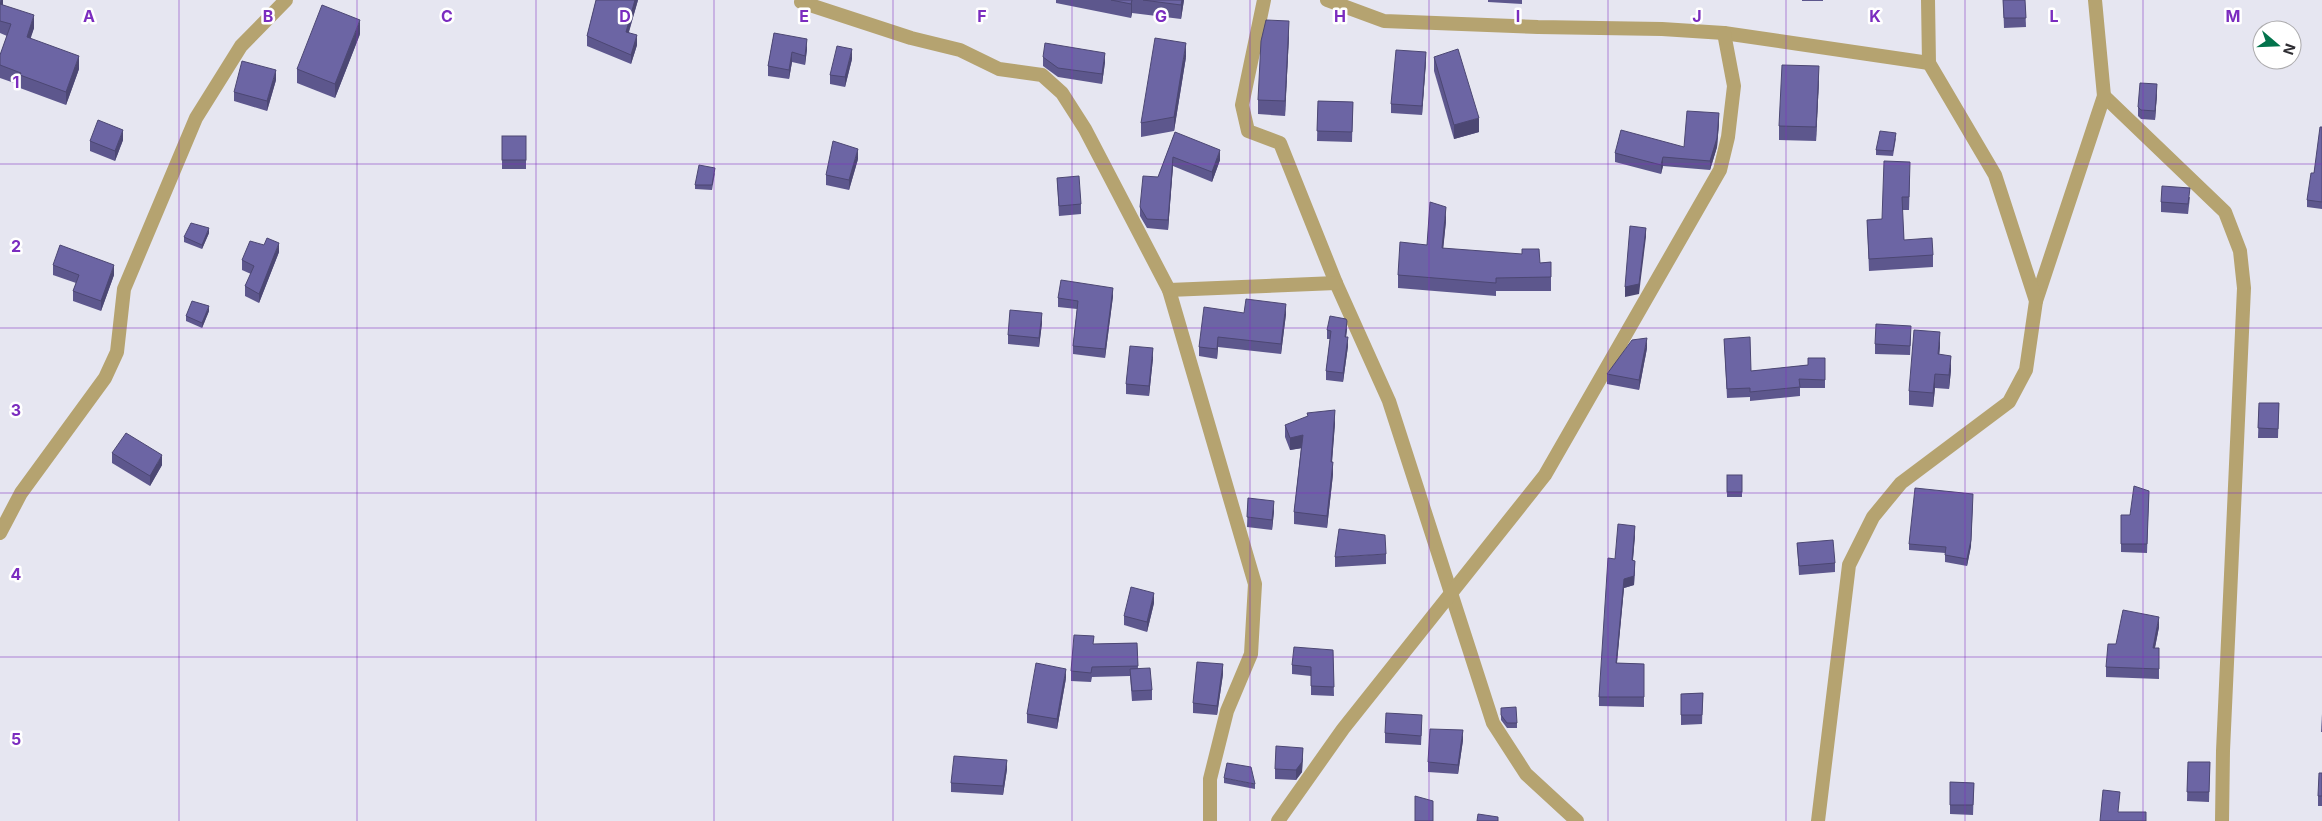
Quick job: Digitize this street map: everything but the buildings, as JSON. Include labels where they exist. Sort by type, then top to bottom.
[{"type":"street","points":[[0,533],[21,493],[105,378],[117,352],[124,288],[196,118],[241,46],[286,0]]},
{"type":"street","points":[[1264,0],[1242,105],[1248,130],[1280,143],[1336,284],[1389,401],[1493,723],[1526,774],[1577,821]]},
{"type":"street","points":[[1327,0],[1384,21],[1538,27],[1662,29],[1724,34],[1929,63]]},
{"type":"street","points":[[1928,0],[1929,63],[1995,175],[2036,301]]},
{"type":"street","points":[[1818,821],[1849,565],[1873,517],[1902,483],[2009,402],[2026,370],[2036,301],[2104,96],[2095,0]]},
{"type":"street","points":[[801,2],[911,38],[960,50],[999,69],[1042,75],[1062,93],[1085,129],[1169,290],[1255,584],[1250,654],[1227,711],[1210,779],[1210,821]]},
{"type":"street","points":[[1278,821],[1343,729],[1545,475],[1720,170],[1728,137],[1734,86],[1724,34]]},
{"type":"street","points":[[2104,96],[2225,212],[2240,251],[2244,288],[2223,741],[2222,821]]},
{"type":"street","points":[[1169,290],[1336,284]]}]
